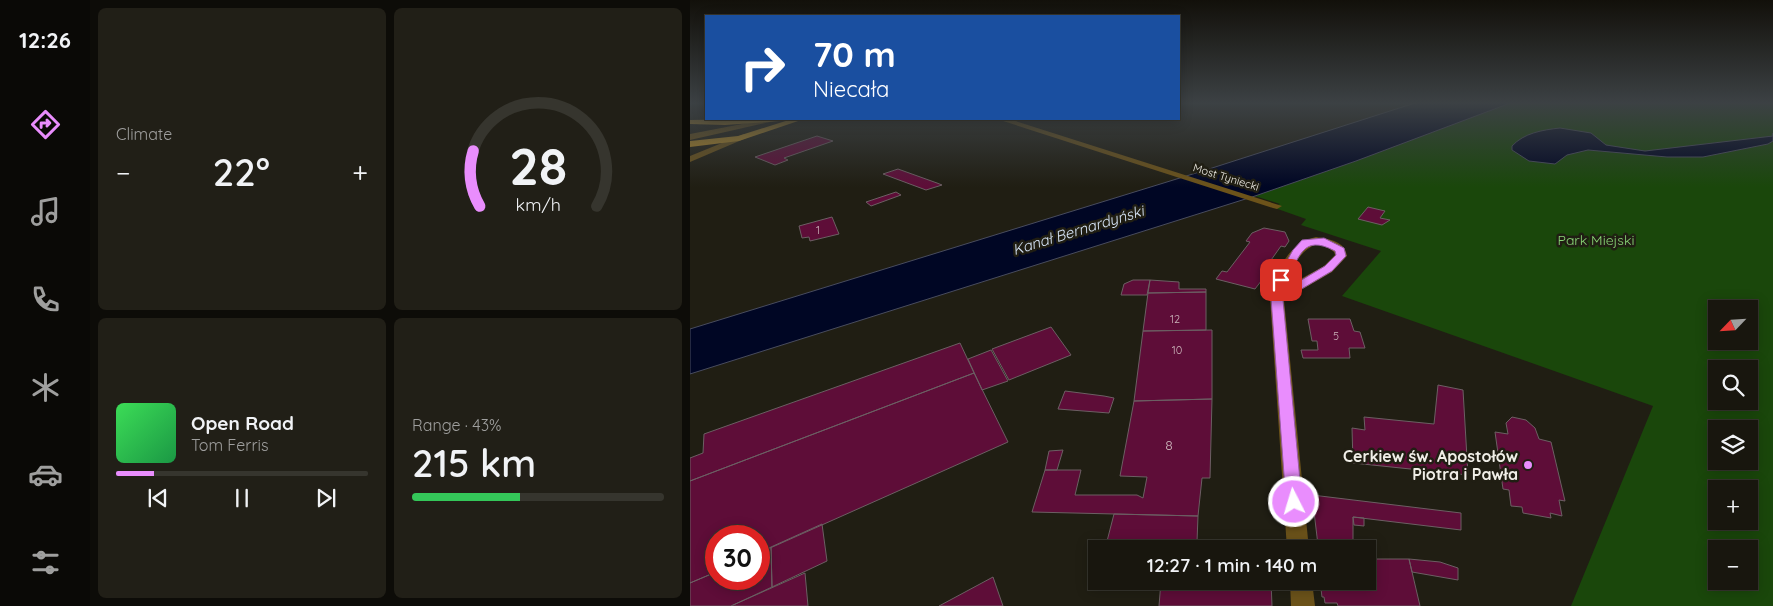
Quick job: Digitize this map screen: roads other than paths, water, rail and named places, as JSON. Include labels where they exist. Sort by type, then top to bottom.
[{"type":"main road","points":[[690,144],[716,142],[764,130]]},
{"type":"street","points":[[690,137],[723,130]]},
{"type":"street","name":"Most Tyniecki","points":[[1036,130],[1277,206]]},
{"type":"street","points":[[690,159],[752,134]]},
{"type":"street","points":[[1277,298],[1328,269],[1341,256],[1340,250],[1324,241],[1310,241],[1302,245],[1286,269],[1277,298],[1297,540]]},
{"type":"street","points":[[1302,590],[1303,606]]},
{"type":"water","name":"Kanał Bernardyński","points":[[1330,130],[1438,130],[1255,196],[690,374],[690,329]]},
{"type":"water","points":[[1574,130],[1591,133],[1606,145],[1645,151],[1773,136],[1773,141],[1768,144],[1703,157],[1667,157],[1588,150],[1567,155],[1555,164],[1529,161],[1512,150],[1512,146],[1522,138],[1540,131]]},
{"type":"place","name":"Cerkiew św. Apostołów Piotra i Pawła","points":[[1528,465]]},
{"type":"park label","name":"Park Miejski","points":[[1596,240]]}]
